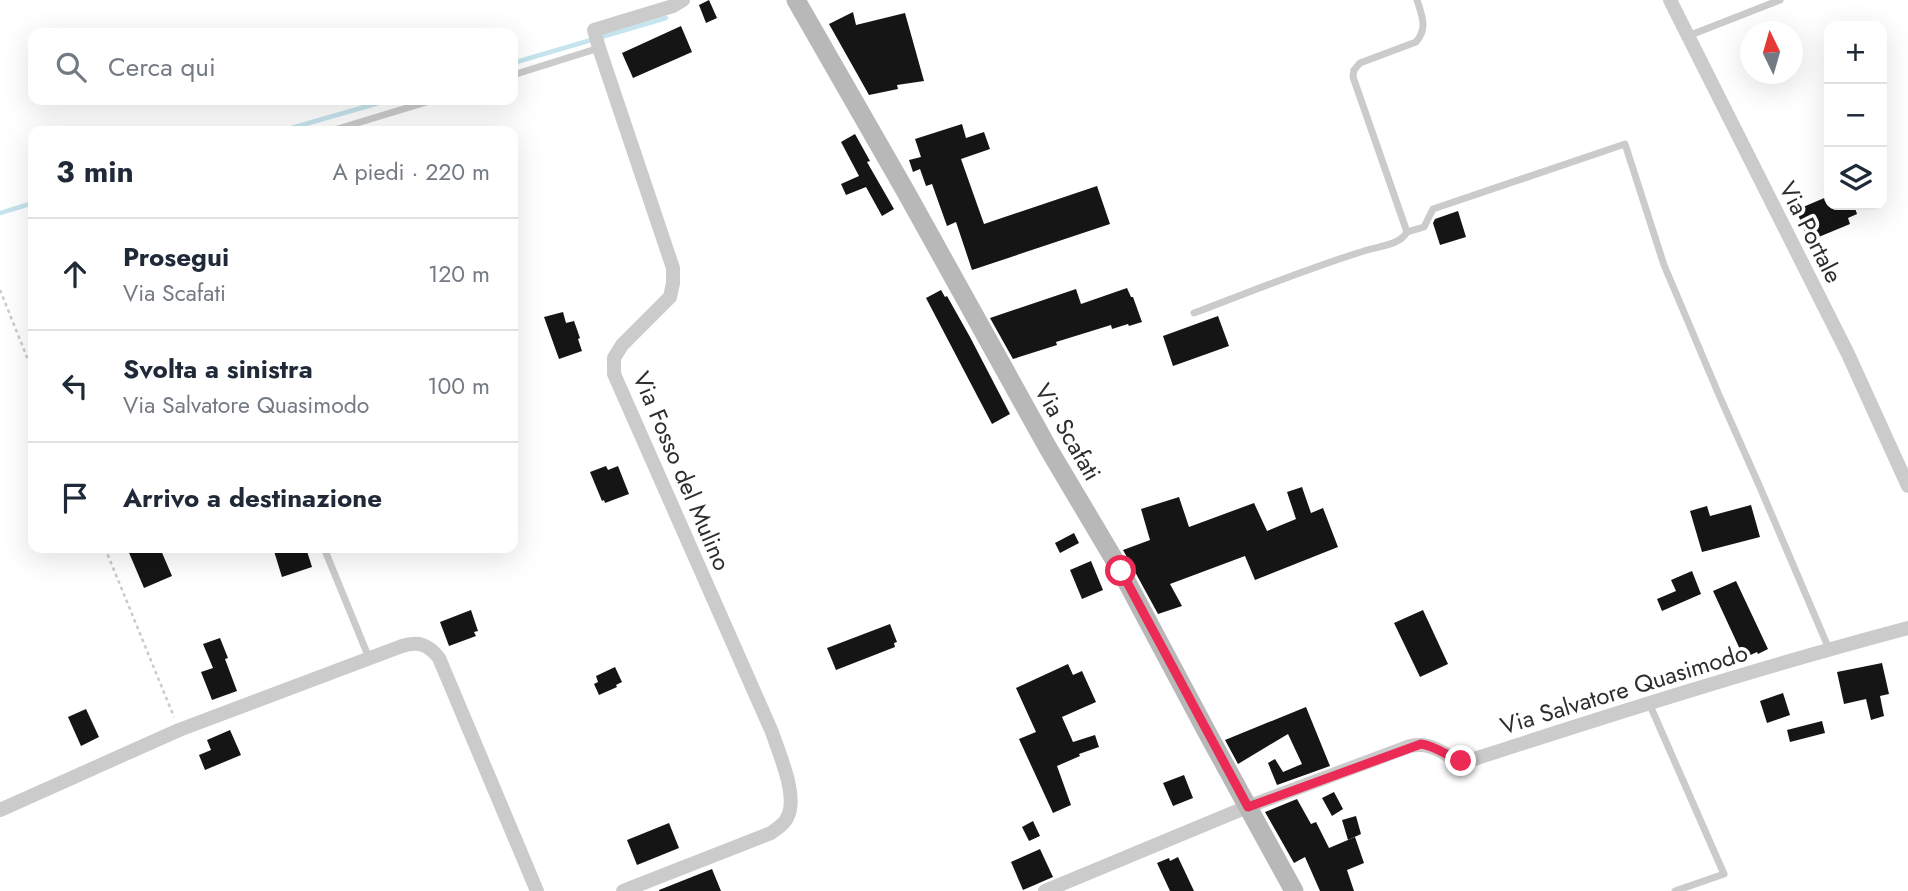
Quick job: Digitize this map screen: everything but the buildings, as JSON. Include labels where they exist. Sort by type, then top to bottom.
[{"type":"street","name":"Via Fosso del Mulino","points":[[623,891],[771,833],[786,821],[791,810],[790,788],[772,732],[614,374],[614,358],[622,345],[670,297],[673,268],[594,30],[673,6],[683,0]]},
{"type":"street","name":"Via Scafati","points":[[796,0],[1048,448],[1121,571],[1294,891]]},
{"type":"street","name":"Via Portale","points":[[1670,0],[1847,354],[1908,486]]},
{"type":"street","name":"Via Salvatore Quasimodo","points":[[1045,891],[1248,807],[1410,746],[1432,745],[1451,758],[1471,760],[1649,703],[1908,628]]},
{"type":"street","points":[[0,810],[179,730],[369,658],[418,643],[426,645],[439,658],[537,891]]},
{"type":"lane","points":[[1408,232],[1353,77],[1354,70],[1360,63],[1416,42],[1422,36],[1424,25],[1417,0]]},
{"type":"lane","points":[[1688,36],[1780,0]]},
{"type":"lane","points":[[518,73],[599,48]]},
{"type":"lane","points":[[347,126],[417,105]]},
{"type":"lane","points":[[1194,313],[1344,257],[1396,243],[1408,232],[1424,227],[1433,209],[1625,144],[1664,265],[1829,649]]},
{"type":"lane","points":[[326,553],[369,658]]},
{"type":"lane","points":[[1649,703],[1724,874],[1675,891]]},
{"type":"path","points":[[0,290],[28,360]]},
{"type":"path","points":[[107,553],[179,730]]},
{"type":"waterway","points":[[518,62],[666,18]]},
{"type":"waterway","points":[[298,126],[372,105]]},
{"type":"waterway","points":[[0,213],[28,205]]},
{"type":"route","points":[[1121,571],[1248,807],[1410,746],[1432,745],[1451,758],[1461,761]]}]
